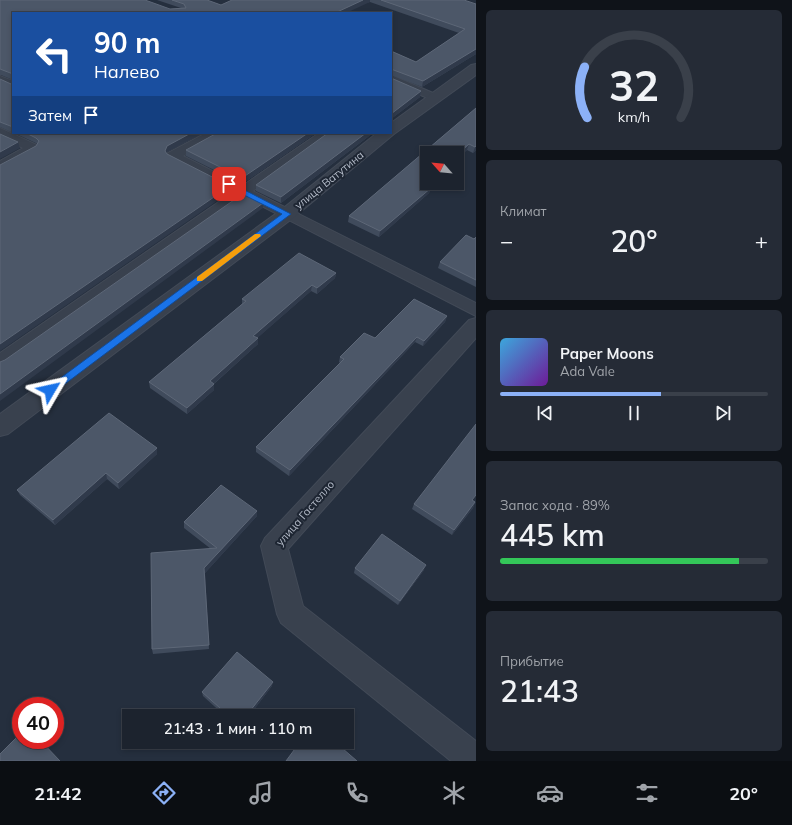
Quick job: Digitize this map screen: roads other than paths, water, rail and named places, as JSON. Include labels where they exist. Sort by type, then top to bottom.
[{"type":"street","points":[[392,129],[476,68]]},
{"type":"street","name":"улица Ватутина","points":[[0,427],[287,214],[386,134]]},
{"type":"street","name":"улица Гастелло","points":[[476,325],[274,546],[291,614],[476,761]]},
{"type":"lane","points":[[0,79],[12,85]]},
{"type":"lane","points":[[394,83],[436,98]]},
{"type":"lane","points":[[0,132],[32,148],[0,166]]},
{"type":"lane","points":[[213,134],[173,156],[476,310]]},
{"type":"lane","points":[[0,361],[326,134]]}]
